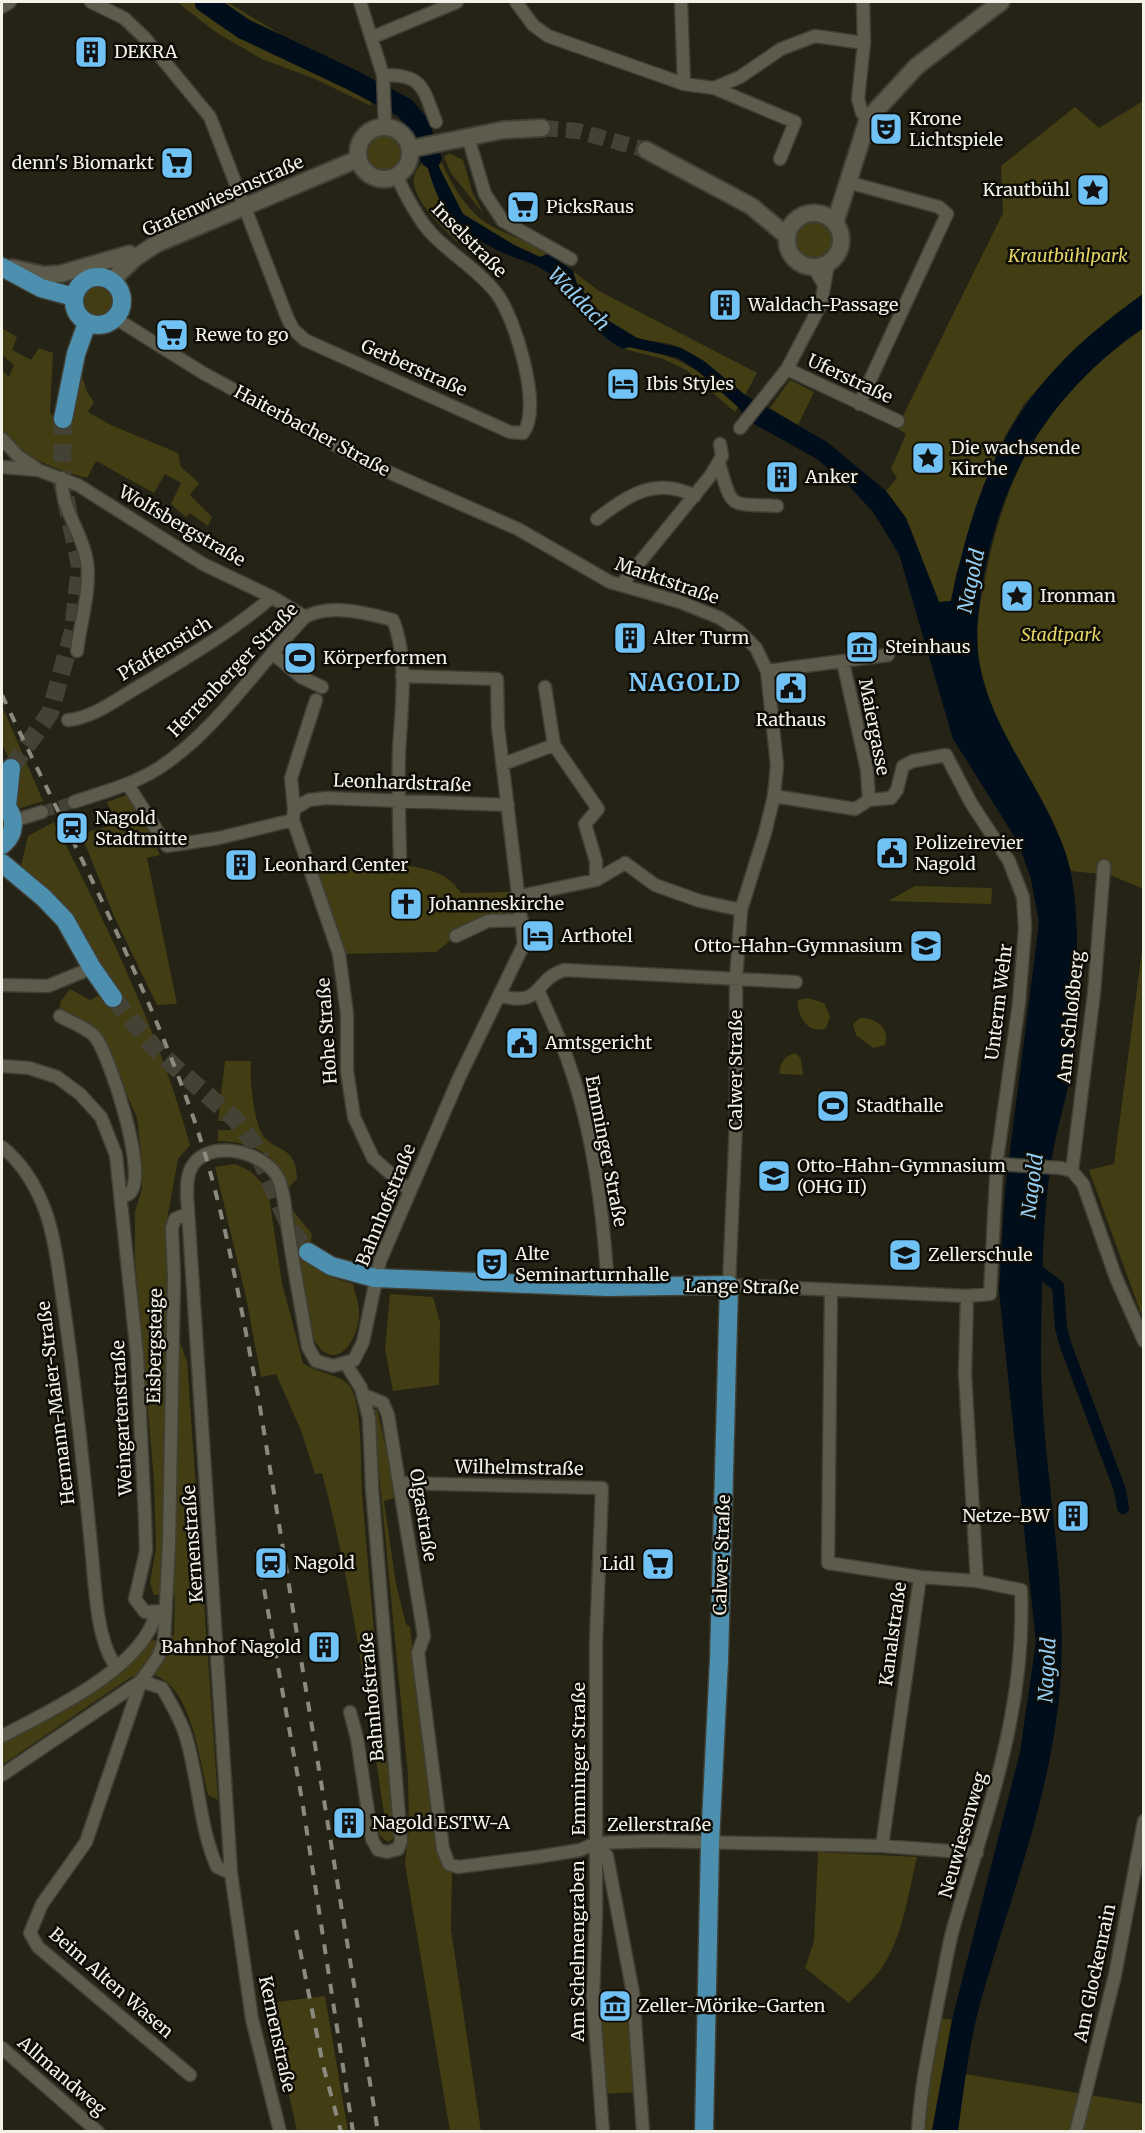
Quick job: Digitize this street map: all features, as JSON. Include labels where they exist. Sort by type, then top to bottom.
[{"type":"main road","points":[[2,268],[41,288],[74,297]]},
{"type":"main road","points":[[101,277],[111,281],[122,296],[121,308],[115,318],[99,326],[87,323],[75,311],[74,297],[81,284],[90,278],[101,277]]},
{"type":"main road","points":[[63,419],[78,347],[87,323]]},
{"type":"main road","points":[[2,780],[10,768],[7,810],[13,829],[4,844],[20,877]]},
{"type":"main road","points":[[2,863],[65,920],[92,968],[113,998]]},
{"type":"main road","name":"Lange Straße","points":[[308,1252],[331,1266],[375,1278],[608,1287],[729,1285]]},
{"type":"main road","name":"Calwer Straße","points":[[704,2132],[710,1843],[719,1660],[729,1285]]},
{"type":"street","points":[[2,7],[10,2]]},
{"type":"street","points":[[91,2],[123,18],[145,38],[205,109],[226,156],[244,207]]},
{"type":"street","points":[[360,2],[373,37],[383,78],[385,118],[402,133],[413,148]]},
{"type":"street","points":[[373,37],[457,2]]},
{"type":"street","points":[[516,2],[533,25],[548,36],[684,84],[714,88],[795,122],[780,159]]},
{"type":"street","points":[[681,2],[684,84]]},
{"type":"street","points":[[863,2],[864,43],[858,99],[862,113],[868,118]]},
{"type":"street","points":[[829,219],[847,182],[868,118],[917,66],[1001,2]]},
{"type":"street","points":[[714,88],[740,77],[781,49],[815,36],[864,43]]},
{"type":"street","points":[[383,78],[408,76],[420,83],[436,122]]},
{"type":"street","points":[[385,118],[367,133],[358,149],[361,166],[373,177],[389,179],[396,177],[408,165],[413,148]]},
{"type":"street","points":[[413,148],[503,130],[542,128]]},
{"type":"street","points":[[468,137],[485,194],[503,222],[571,259]]},
{"type":"street","points":[[646,150],[751,206],[796,220]]},
{"type":"street","name":"Grafenwiesenstraße","points":[[111,281],[135,258],[177,234],[358,159]]},
{"type":"street","name":"Inselstraße","points":[[396,177],[429,231],[496,292],[510,315],[529,386],[529,413],[527,428],[523,433]]},
{"type":"street","points":[[847,182],[939,207],[947,214],[858,404]]},
{"type":"street","points":[[751,206],[787,236],[792,257],[806,266],[821,266],[841,247],[840,230],[829,219],[813,213],[796,220],[787,236]]},
{"type":"street","name":"Gerberstraße","points":[[244,207],[293,329],[305,340],[510,432],[523,433]]},
{"type":"street","points":[[2,268],[17,267],[37,274],[60,274],[129,254],[135,258]]},
{"type":"street","points":[[744,424],[787,369],[821,304],[824,285],[821,266]]},
{"type":"street","name":"Haiterbacher Straße","points":[[115,318],[203,373],[370,464],[518,529]]},
{"type":"street","name":"Uferstraße","points":[[787,369],[898,421]]},
{"type":"street","name":"Wolfsbergstraße","points":[[2,439],[19,457],[38,470]]},
{"type":"street","points":[[622,584],[695,496],[719,463],[722,456],[720,444]]},
{"type":"street","points":[[719,463],[729,498],[736,504],[777,506]]},
{"type":"street","name":"Wolfsbergstraße","points":[[2,467],[38,470],[62,478],[203,564],[273,597],[305,617]]},
{"type":"street","points":[[62,478],[61,493],[68,512],[80,533],[87,564],[77,651]]},
{"type":"street","points":[[597,519],[621,502],[662,485],[680,488],[695,496]]},
{"type":"street","name":"Marktstraße","points":[[518,529],[610,582],[680,602],[720,618],[739,631],[756,648],[767,671],[776,739],[774,796],[741,910],[736,979]]},
{"type":"street","name":"Pfaffenstich","points":[[68,720],[94,712],[200,650],[240,624],[273,597]]},
{"type":"street","name":"Herrenberger Straße","points":[[74,802],[128,785],[159,767],[203,730],[305,617],[327,608],[393,620],[399,634],[402,676]]},
{"type":"street","points":[[272,653],[301,677],[322,687]]},
{"type":"street","points":[[767,671],[888,655]]},
{"type":"street","name":"Maiergasse","points":[[843,662],[867,770],[869,800]]},
{"type":"street","points":[[400,857],[398,801],[402,676]]},
{"type":"street","name":"Bahnhofstraße","points":[[350,1712],[357,1738],[372,1839],[378,1850],[387,1852],[398,1849],[401,1841],[372,1488],[369,1418],[364,1395],[346,1364],[354,1360],[363,1342],[375,1278],[409,1190],[459,1078],[501,996],[524,944],[498,727],[496,679],[402,676]]},
{"type":"street","points":[[545,687],[554,745],[598,809],[585,824],[596,861],[596,880]]},
{"type":"street","name":"Hohe Straße","points":[[316,700],[291,778],[293,815],[339,954],[347,1014],[347,1071],[354,1117],[373,1158],[409,1190]]},
{"type":"street","points":[[503,764],[554,745]]},
{"type":"street","name":"Unterm Wehr","points":[[869,800],[891,798],[897,790],[903,766],[946,755],[971,803],[1009,861],[1023,897],[1025,927],[1019,1003],[990,1294],[967,1296]]},
{"type":"street","name":"Leonhardstraße","points":[[128,785],[167,846],[219,838],[293,815],[309,800],[326,798],[508,805]]},
{"type":"street","points":[[774,796],[855,809],[869,800]]},
{"type":"street","points":[[7,810],[42,812]]},
{"type":"street","points":[[520,896],[596,880],[622,864],[655,885],[700,901],[741,910]]},
{"type":"street","name":"Am Schloßberg","points":[[1066,1170],[1094,993],[1104,866]]},
{"type":"street","points":[[456,936],[488,921],[522,920]]},
{"type":"street","points":[[2,985],[48,986],[92,968]]},
{"type":"street","points":[[501,996],[523,999],[539,992],[553,974],[564,970],[796,982]]},
{"type":"street","name":"Calwer Straße","points":[[729,1285],[736,1123],[736,979]]},
{"type":"street","name":"Emminger Straße","points":[[539,992],[570,1065],[588,1137],[605,1235],[608,1287]]},
{"type":"street","points":[[60,1016],[95,1036],[129,1124],[135,1165],[134,1188],[121,1197]]},
{"type":"street","name":"Weingartenstraße","points":[[2,1066],[28,1068],[57,1077],[80,1094],[100,1117],[116,1155],[137,1355],[145,1518],[146,1551],[135,1599],[145,1611],[161,1612]]},
{"type":"street","name":"Hermann-Maier-Straße","points":[[2,1147],[13,1157],[32,1183],[46,1211],[72,1362],[95,1584],[105,1644],[109,1657],[116,1666]]},
{"type":"street","points":[[188,1213],[188,1174],[201,1157],[218,1151],[239,1151],[261,1161],[277,1176],[284,1201],[308,1347],[316,1361],[333,1366],[346,1364]]},
{"type":"street","points":[[1002,1164],[1066,1170],[1083,1184],[1116,1278],[1143,1341]]},
{"type":"street","name":"Eisbergsteige","points":[[2,1775],[141,1681],[158,1657],[164,1641],[161,1612],[174,1300],[172,1228],[175,1219],[188,1213]]},
{"type":"street","name":"Kernenstraße","points":[[188,1213],[231,1873],[252,2019],[280,2132]]},
{"type":"street","name":"Lange Straße","points":[[729,1285],[967,1296]]},
{"type":"street","name":"Kanalstraße","points":[[831,1290],[828,1563],[920,1577],[882,1846]]},
{"type":"street","points":[[967,1296],[965,1374],[974,1503],[974,1564],[977,1581]]},
{"type":"street","name":"Olgastraße","points":[[364,1395],[376,1399],[386,1409],[424,1636],[418,1653]]},
{"type":"street","name":"Wilhelmstraße","points":[[400,1483],[602,1488]]},
{"type":"street","name":"Emminger Straße","points":[[602,1488],[596,1642],[596,1843],[607,1856],[633,1993],[644,2132]]},
{"type":"street","name":"Neuwiesenweg","points":[[918,2132],[924,2067],[953,1931],[1007,1745],[1019,1678],[1022,1623],[1021,1590],[977,1581],[920,1577]]},
{"type":"street","name":"Eisbergsteige","points":[[2,1736],[78,1696],[143,1642],[161,1612]]},
{"type":"street","name":"Zellerstraße","points":[[418,1653],[443,1849],[449,1864],[458,1867],[537,1857],[580,1850],[596,1843],[882,1846],[977,1853]]},
{"type":"street","points":[[141,1681],[162,1688],[175,1710],[186,1737],[209,1849],[218,1867],[231,1873]]},
{"type":"street","name":"Beim Alten Wasen","points":[[141,1681],[86,1842],[42,1904],[30,1933],[43,1951],[190,2075]]},
{"type":"street","name":"Am Glockenrain","points":[[1076,2132],[1115,1975],[1143,1821]]},
{"type":"street","name":"Am Schelmengraben","points":[[596,1843],[593,1997],[603,2132]]},
{"type":"street","name":"Allmandweg","points":[[2,2048],[98,2132]]},
{"type":"green space","points":[[177,2],[227,2],[280,34],[287,43],[371,84],[371,106],[315,79],[262,59],[217,33]]},
{"type":"green space","name":"Krautbühlpark","points":[[1143,101],[1143,294],[1075,348],[1024,404],[1005,436],[956,574],[951,601],[939,602],[906,518],[886,491],[897,478],[891,469],[906,434],[897,428],[1003,213],[1001,166],[1075,107],[1099,128]]},
{"type":"green space","points":[[384,132],[399,138],[405,153],[399,168],[384,174],[369,168],[363,153],[369,138]]},
{"type":"green space","points":[[429,132],[446,172],[471,209],[493,227],[548,254],[540,257],[514,245],[463,214],[440,169],[427,133]]},
{"type":"green space","points":[[449,153],[463,160],[472,191],[483,213],[451,173],[444,157]]},
{"type":"green space","points":[[426,161],[440,201],[452,219],[467,231],[457,242],[431,215],[416,192],[414,181],[417,170]]},
{"type":"green space","points":[[814,220],[828,226],[834,240],[828,254],[814,260],[800,254],[794,240],[800,226]]},
{"type":"green space","points":[[573,271],[599,291],[757,373],[745,395],[691,353],[678,346],[638,338],[607,320],[582,292]]},
{"type":"green space","points":[[98,282],[105,283],[111,288],[116,294],[116,308],[111,314],[105,319],[98,320],[91,319],[85,314],[80,308],[79,301],[80,294],[85,288],[91,283]]},
{"type":"green space","points":[[2,328],[17,337],[12,350],[31,360],[39,348],[53,353],[50,412],[56,422],[71,425],[80,370],[87,392],[94,402],[88,412],[111,425],[178,453],[181,467],[199,483],[190,495],[212,517],[208,526],[190,513],[186,517],[171,504],[181,483],[165,474],[154,493],[96,461],[87,478],[41,462],[12,441],[2,431],[2,370],[9,377],[14,365],[2,355]]},
{"type":"green space","name":"Stadtpark","points":[[1143,329],[1143,889],[1110,875],[1071,871],[1052,825],[994,715],[981,676],[978,630],[981,600],[996,531],[1022,463],[1039,432],[1059,404],[1083,377],[1111,352]]},
{"type":"green space","points":[[628,346],[664,355],[689,366],[711,382],[738,407],[735,412],[686,370],[663,359],[624,349]]},
{"type":"green space","points":[[790,380],[814,392],[798,425],[770,408]]},
{"type":"green space","points":[[2,706],[43,801],[21,808],[14,804],[19,779],[2,744]]},
{"type":"green space","points":[[127,795],[143,817],[160,855],[147,858],[177,1004],[157,1005],[114,916],[81,834],[116,824],[107,802]]},
{"type":"green space","points":[[54,822],[112,940],[147,1020],[190,1145],[178,1159],[165,1231],[168,1312],[187,1361],[218,1800],[208,1795],[186,1710],[167,1682],[152,1674],[131,1677],[2,1765],[2,1742],[121,1669],[151,1641],[174,1635],[175,1595],[154,1595],[150,1583],[156,1548],[154,1481],[135,1260],[135,1212],[142,1189],[142,1163],[137,1118],[102,1037],[87,1022],[59,1010],[61,1001],[70,989],[90,1000],[101,995],[110,1006],[111,990],[105,972],[80,931],[21,866],[28,836]]},
{"type":"green space","points":[[401,865],[427,869],[442,875],[461,893],[513,892],[522,920],[488,921],[456,936],[436,952],[339,954],[308,868]]},
{"type":"green space","points":[[915,886],[992,888],[991,904],[888,901]]},
{"type":"green space","points":[[1143,943],[1144,1319],[1089,1170],[1114,1164]]},
{"type":"green space","points":[[808,998],[824,1003],[830,1017],[826,1028],[814,1029],[801,1018],[798,1000]]},
{"type":"green space","points":[[860,1018],[872,1020],[881,1025],[886,1034],[885,1045],[873,1048],[856,1035],[853,1024]]},
{"type":"green space","points":[[796,1053],[801,1059],[803,1075],[780,1074],[780,1067],[784,1060]]},
{"type":"green space","points":[[225,1061],[251,1061],[253,1098],[259,1128],[267,1140],[289,1154],[296,1168],[297,1179],[289,1187],[278,1166],[262,1152],[242,1144],[218,1141],[218,1130],[231,1130],[232,1121],[218,1121]]},
{"type":"green space","points":[[235,1164],[250,1171],[261,1182],[269,1197],[282,1283],[303,1363],[341,1379],[347,1383],[355,1396],[359,1423],[362,1492],[373,1620],[395,1833],[393,1839],[388,1842],[380,1836],[378,1828],[386,1827],[366,1693],[343,1561],[322,1473],[315,1474],[302,1433],[276,1374],[261,1377],[246,1297],[215,1167]]},
{"type":"green space","points":[[290,1207],[312,1234],[307,1263],[330,1277],[353,1284],[358,1304],[357,1328],[348,1347],[341,1353],[334,1355],[326,1353],[318,1346],[311,1334]]},
{"type":"green space","points":[[390,1294],[433,1297],[440,1322],[439,1385],[393,1391],[385,1349]]},
{"type":"green space","points":[[377,1409],[397,1497],[384,1501],[396,1584],[406,1624],[410,1627],[435,1828],[452,1871],[451,1930],[481,2131],[450,2131],[405,1864],[409,1828],[408,1775],[373,1410]]},
{"type":"green space","points":[[818,1852],[917,1857],[895,1943],[881,1969],[849,2003],[805,1968],[814,1941]]},
{"type":"green space","points":[[633,1993],[642,2092],[600,2094],[593,1997]]},
{"type":"green space","points":[[325,1996],[348,2131],[297,2131],[269,2003]]},
{"type":"green space","points":[[939,2018],[952,2020],[932,2131],[923,2132],[926,2092]]},
{"type":"green space","points":[[965,2074],[1143,2104],[1143,2131],[958,2132]]},
{"type":"water","points":[[427,133],[440,169],[463,214],[514,245],[540,257],[548,254],[573,271],[577,284],[603,317],[637,338],[681,348],[704,361],[745,395],[827,442],[886,491],[906,518],[939,602],[951,601],[977,504],[993,463],[1012,426],[1036,391],[1065,358],[1101,326],[1143,294],[1143,328],[1107,356],[1076,386],[1050,417],[1009,488],[995,528],[978,615],[978,647],[983,677],[992,706],[1049,815],[1066,854],[1072,877],[1077,937],[1073,1061],[1051,1163],[1042,1276],[1042,1390],[1061,1622],[1061,1669],[1057,1715],[1034,1823],[977,2016],[967,2065],[958,2131],[932,2131],[952,2020],[1020,1752],[1036,1642],[999,1291],[1005,1190],[1039,923],[1031,879],[1018,842],[953,739],[899,554],[873,512],[851,488],[817,459],[747,420],[738,407],[698,371],[678,358],[629,347],[624,349],[612,342],[591,323],[565,289],[544,270],[497,250],[457,226],[447,214],[432,181],[419,134]]},
{"type":"waterway","name":"Waldach","points":[[205,2],[244,29],[405,108],[419,125],[431,158]]},
{"type":"waterway","points":[[1032,1266],[1058,1286],[1061,1328],[1066,1346],[1120,1490],[1123,1508]]},
{"type":"tunnel","points":[[542,128],[578,131],[646,150]]},
{"type":"tunnel","points":[[11,768],[50,713],[73,631],[80,566],[62,482],[63,419]]},
{"type":"tunnel","points":[[42,812],[74,802]]},
{"type":"tunnel","points":[[113,998],[159,1053],[236,1120],[254,1144],[291,1230],[308,1252]]},
{"type":"railway","points":[[2,695],[148,1002],[190,1108],[212,1178],[258,1395],[378,2132]]},
{"type":"railway","points":[[257,1550],[302,1800],[353,2132]]},
{"type":"railway","points":[[296,1930],[323,2065],[341,2132]]},
{"type":"place","name":"DEKRA","points":[[91,52]]},
{"type":"place","name":"Krone Lichtspiele","points":[[886,129]]},
{"type":"place","name":"denn's Biomarkt","points":[[177,163]]},
{"type":"place","name":"Krautbühl","points":[[1093,190]]},
{"type":"place","name":"PicksRaus","points":[[523,207]]},
{"type":"place","name":"Waldach-Passage","points":[[725,305]]},
{"type":"place","name":"Rewe to go","points":[[172,335]]},
{"type":"place","name":"Ibis Styles","points":[[623,384]]},
{"type":"place","name":"Die wachsende Kirche","points":[[928,458]]},
{"type":"place","name":"Anker","points":[[782,477]]},
{"type":"place","name":"Ironman","points":[[1017,596]]},
{"type":"place","name":"Alter Turm","points":[[630,638]]},
{"type":"place","name":"Steinhaus","points":[[862,647]]},
{"type":"place","name":"Körperformen","points":[[300,658]]},
{"type":"place","name":"Rathaus","points":[[791,688]]},
{"type":"place","name":"Nagold Stadtmitte","points":[[72,828]]},
{"type":"place","name":"Polizeirevier Nagold","points":[[892,853]]},
{"type":"place","name":"Leonhard Center","points":[[241,865]]},
{"type":"place","name":"Johanneskirche","points":[[406,904]]},
{"type":"place","name":"Arthotel","points":[[538,936]]},
{"type":"place","name":"Otto-Hahn-Gymnasium","points":[[926,946]]},
{"type":"place","name":"Amtsgericht","points":[[522,1043]]},
{"type":"place","name":"Stadthalle","points":[[833,1106]]},
{"type":"place","name":"Otto-Hahn-Gymnasium (OHG II)","points":[[774,1176]]},
{"type":"place","name":"Zellerschule","points":[[905,1255]]},
{"type":"place","name":"Alte Seminarturnhalle","points":[[492,1264]]},
{"type":"place","name":"Netze-BW","points":[[1073,1516]]},
{"type":"place","name":"Nagold","points":[[271,1563]]},
{"type":"place","name":"Lidl","points":[[658,1564]]},
{"type":"place","name":"Bahnhof Nagold","points":[[324,1647]]},
{"type":"place","name":"Nagold ESTW-A","points":[[349,1823]]},
{"type":"place","name":"Zeller-Mörike-Garten","points":[[615,2006]]},
{"type":"district","name":"NAGOLD","points":[[685,683]]}]
